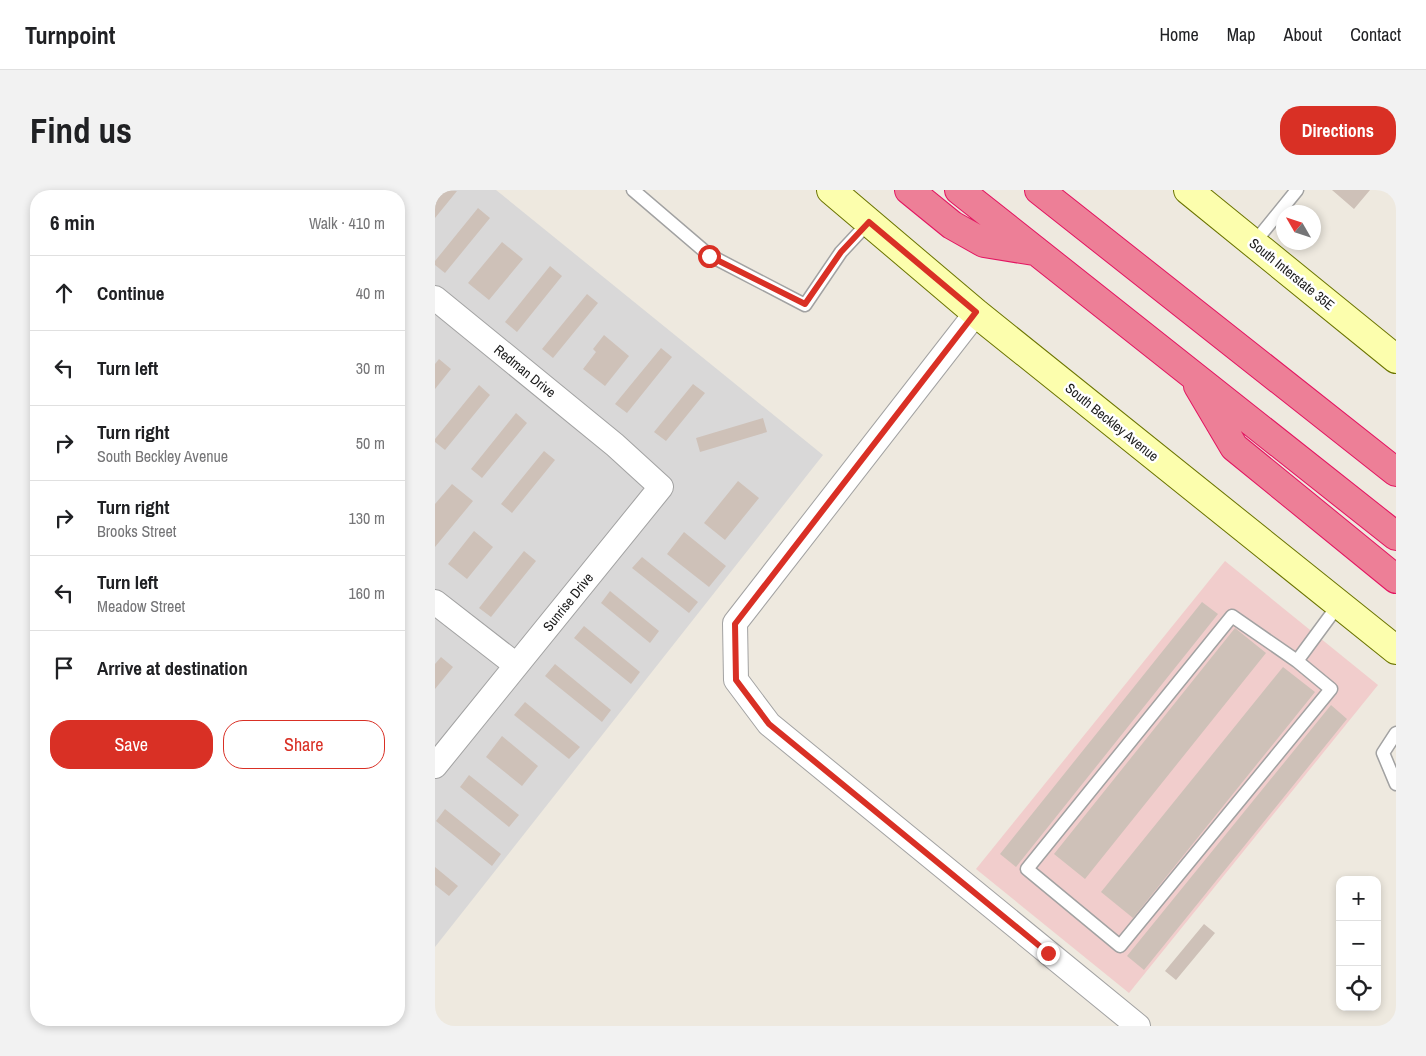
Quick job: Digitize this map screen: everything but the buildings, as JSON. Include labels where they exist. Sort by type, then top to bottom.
[{"type":"highway","points":[[909,190],[952,226],[985,243],[1036,252]]},
{"type":"highway","points":[[959,190],[1396,536]]},
{"type":"highway","points":[[1039,190],[1396,472]]},
{"type":"highway","points":[[1054,190],[1100,238]]},
{"type":"highway","points":[[1191,374],[1234,447],[1396,580]]},
{"type":"main road","name":"South Beckley Avenue","points":[[831,190],[976,312],[1396,650]]},
{"type":"main road","name":"South Interstate 35E","points":[[1188,190],[1396,358]]},
{"type":"street","name":"Redman Drive","points":[[435,298],[615,445]]},
{"type":"street","points":[[976,312],[735,624],[736,680],[769,724],[1138,1026]]},
{"type":"street","name":"Sunrise Drive","points":[[435,766],[661,487],[615,445]]},
{"type":"street","points":[[435,602],[516,665]]},
{"type":"lane","points":[[633,190],[709,256],[805,304],[841,252],[869,222]]},
{"type":"lane","points":[[1254,244],[1297,190]]},
{"type":"lane","points":[[1297,661],[1339,604]]},
{"type":"lane","points":[[1232,616],[1297,661],[1331,689],[1120,946],[1027,869],[1232,616]]},
{"type":"lane","points":[[1396,733],[1383,754],[1396,784]]},
{"type":"shaded area","points":[[435,190],[496,190],[823,455],[435,947]]},
{"type":"shaded area","points":[[1225,561],[1378,685],[1129,993],[976,869]]},
{"type":"route","points":[[709,256],[805,304],[841,252],[869,222],[976,312],[735,624],[736,680],[769,724],[1048,953]]}]
